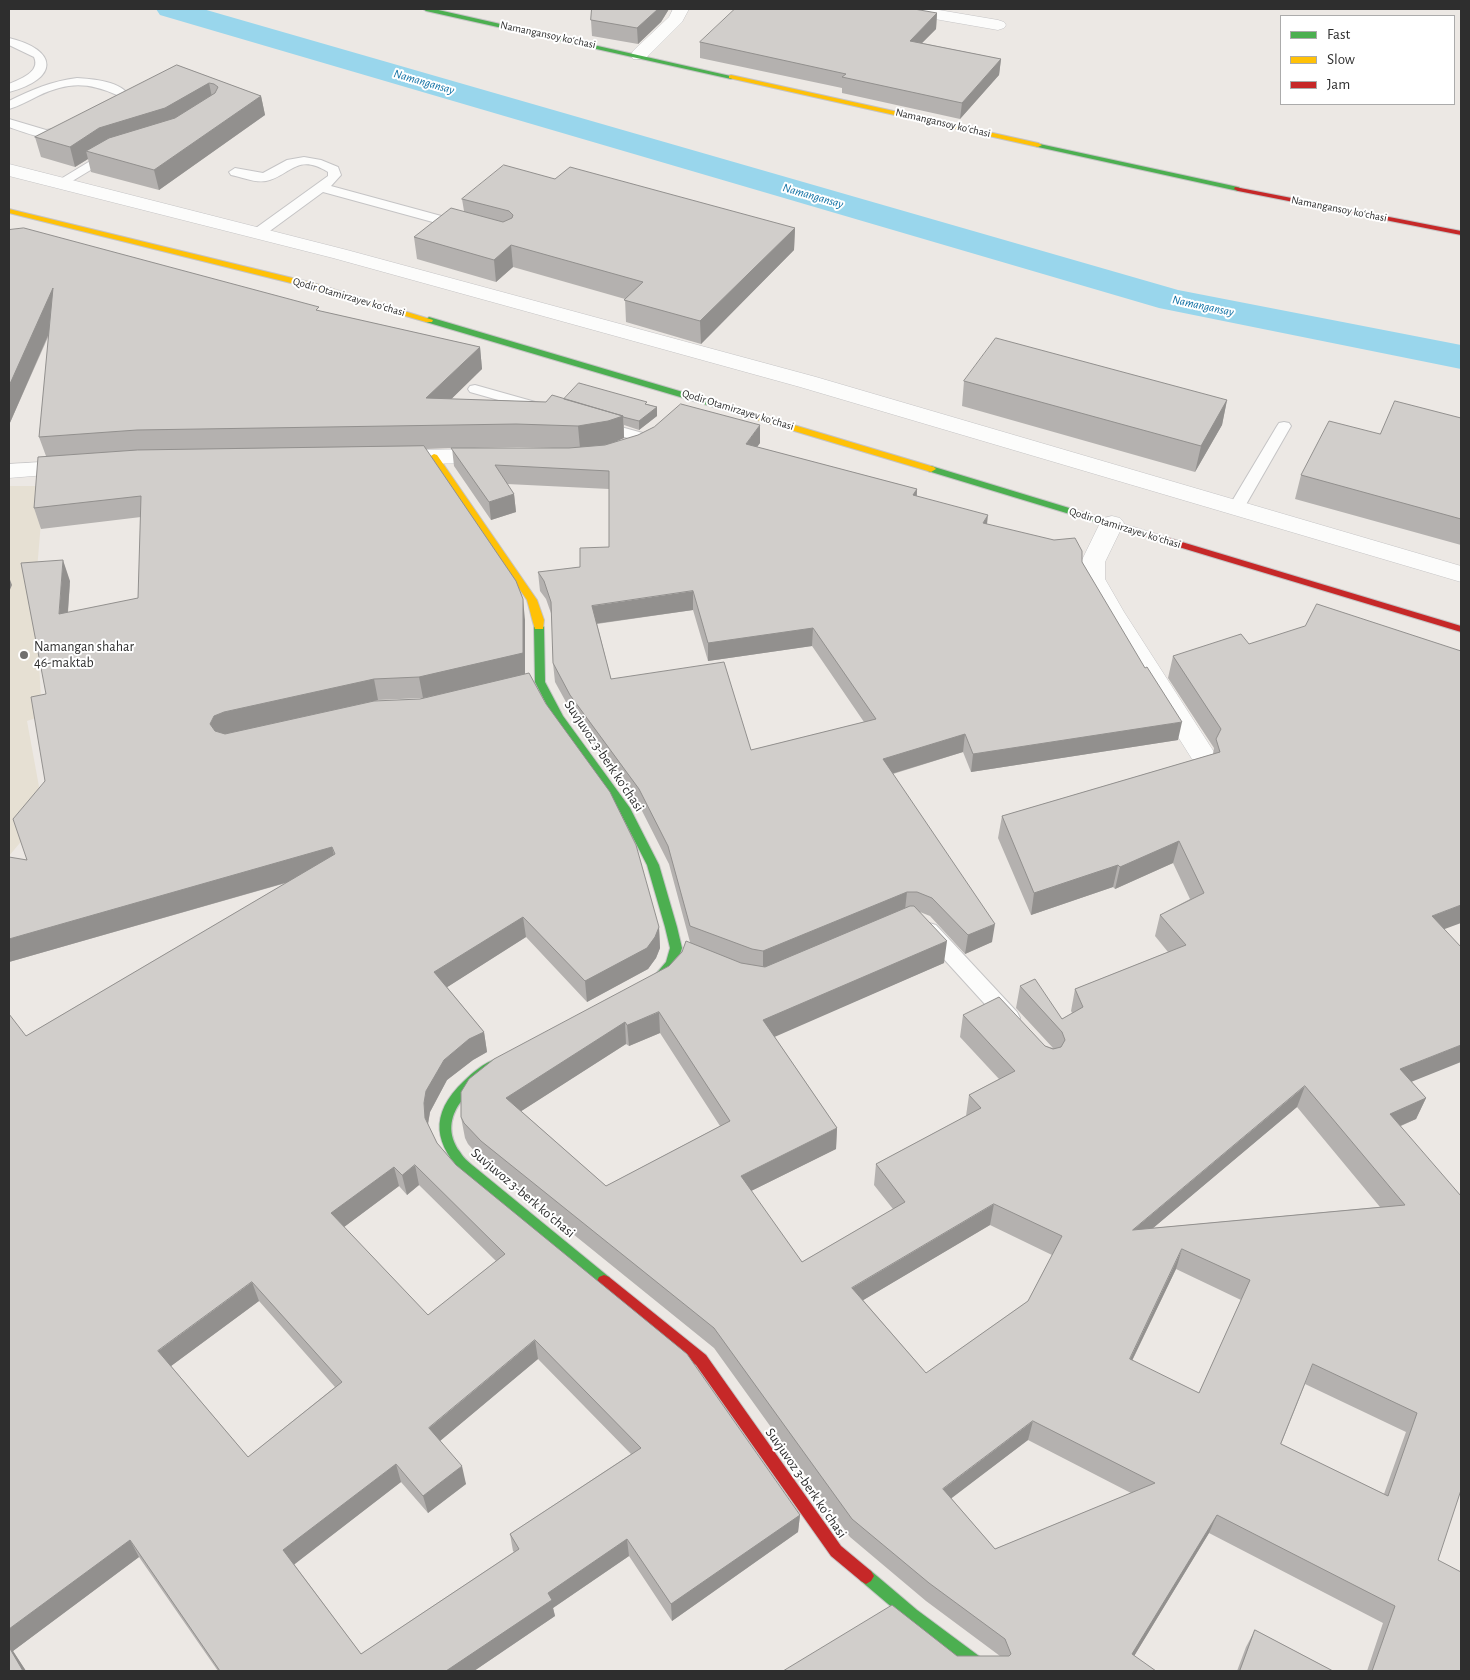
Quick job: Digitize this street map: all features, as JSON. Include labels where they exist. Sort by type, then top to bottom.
[{"type":"street","name":"Namangansoy koʻchasi","points":[[426,9],[1274,197],[1461,233]]},
{"type":"street","points":[[639,55],[676,19],[681,9]]},
{"type":"street","points":[[906,9],[998,25]]},
{"type":"street","points":[[9,170],[258,233],[808,382],[1461,574]]},
{"type":"street","name":"Qodir Otamirzayev koʻchasi","points":[[9,211],[310,285],[692,396],[1461,629]]},
{"type":"street","points":[[614,450],[659,426],[692,396]]},
{"type":"street","points":[[385,458],[508,456]]},
{"type":"street","name":"Suvjuvoz 3-berk koʻchasi","points":[[434,457],[532,600],[539,620],[530,685],[559,718],[624,808],[653,865],[684,951],[659,978],[636,991]]},
{"type":"street","points":[[9,471],[95,465]]},
{"type":"street","points":[[1112,523],[1092,562],[1093,579],[1112,613],[1201,752]]},
{"type":"street","name":"Suvjuvoz 3-berk koʻchasi","points":[[510,1057],[485,1070],[460,1090],[448,1112],[446,1123],[447,1138],[453,1153],[472,1173],[701,1360],[836,1551],[912,1615],[985,1671]]},
{"type":"lane","points":[[9,41],[39,56],[43,64],[42,69],[32,77],[9,88]]},
{"type":"lane","points":[[9,106],[65,81],[90,82],[122,93],[124,97],[121,101],[97,115]]},
{"type":"lane","points":[[9,123],[46,134],[64,133],[81,124]]},
{"type":"lane","points":[[60,183],[109,153],[123,148]]},
{"type":"lane","points":[[235,172],[259,178],[266,177],[286,165],[307,161],[330,167],[334,170],[335,174],[332,179],[258,233]]},
{"type":"lane","points":[[321,187],[478,230]]},
{"type":"lane","points":[[475,389],[551,411]]},
{"type":"lane","points":[[589,422],[659,426]]},
{"type":"lane","points":[[1236,508],[1284,426]]},
{"type":"lane","points":[[914,919],[922,922],[1022,1031]]},
{"type":"shaded area","name":"Namangan shahar 46-maktab","points":[[9,486],[44,486],[35,594],[42,716],[27,721],[44,814],[9,856]]},
{"type":"building","points":[[592,9],[658,9],[637,28],[591,20]]},
{"type":"building","points":[[735,9],[914,9],[937,13],[910,41],[1001,59],[962,103],[842,77],[846,74],[700,42]]},
{"type":"building","points":[[177,65],[261,96],[154,170],[86,151],[109,138],[175,118],[215,93],[218,87],[214,84],[209,83],[165,108],[99,128],[70,147],[35,137]]},
{"type":"building","points":[[504,165],[555,179],[570,167],[795,228],[700,321],[624,300],[643,282],[511,245],[494,260],[414,237],[451,208],[503,222],[512,218],[513,215],[509,211],[462,199]]},
{"type":"building","points":[[24,228],[319,307],[316,310],[480,347],[426,398],[546,402],[552,395],[623,416],[608,421],[578,426],[516,424],[137,430],[39,437],[53,288],[9,386],[9,230]]},
{"type":"building","points":[[996,338],[1227,400],[1201,446],[964,381]]},
{"type":"building","points":[[579,383],[647,402],[645,404],[657,407],[639,421],[564,399]]},
{"type":"building","points":[[1395,401],[1461,418],[1461,519],[1301,475],[1329,421],[1380,434]]},
{"type":"building","points":[[681,404],[760,425],[746,444],[917,489],[913,495],[988,515],[983,523],[1054,540],[1075,538],[1082,551],[1082,562],[1145,668],[1147,667],[1182,722],[973,754],[965,734],[883,759],[995,924],[968,935],[932,898],[917,892],[907,892],[763,951],[752,949],[690,926],[668,846],[639,789],[570,695],[553,663],[551,602],[544,581],[538,572],[580,567],[580,548],[609,547],[609,471],[495,465],[514,494],[489,502],[451,448],[569,448],[605,445],[638,435],[654,427]],"holes":[[[693,591],[708,643],[813,628],[876,719],[751,750],[724,662],[611,679],[592,606]]]},
{"type":"building","points":[[424,446],[516,581],[523,599],[523,653],[419,677],[374,679],[224,712],[214,716],[210,724],[215,731],[225,734],[374,701],[420,699],[529,673],[546,704],[610,792],[636,845],[659,927],[655,937],[647,948],[585,981],[523,917],[434,972],[484,1032],[469,1039],[444,1060],[426,1091],[424,1103],[425,1118],[437,1143],[456,1165],[687,1354],[800,1515],[671,1604],[627,1539],[548,1593],[552,1600],[446,1671],[220,1671],[130,1540],[9,1629],[9,1014],[26,1036],[335,854],[332,847],[9,939],[9,857],[27,860],[13,819],[45,781],[31,697],[46,694],[21,563],[63,560],[59,614],[138,598],[141,496],[34,508],[38,457],[137,450]],"holes":[[[415,1165],[505,1254],[428,1315],[331,1213],[394,1167],[402,1175]],[[252,1282],[342,1382],[248,1457],[158,1351]],[[535,1340],[641,1448],[510,1534],[519,1549],[361,1654],[283,1550],[396,1464],[423,1496],[462,1466],[429,1428]]]},
{"type":"building","points":[[1317,604],[1461,651],[1461,905],[1432,916],[1461,947],[1461,1045],[1400,1069],[1426,1098],[1390,1114],[1461,1196],[1461,1490],[1438,1560],[1461,1572],[1461,1671],[1372,1671],[1395,1606],[1217,1515],[1132,1654],[1156,1671],[783,1671],[892,1605],[957,1656],[1009,1656],[1011,1654],[1005,1639],[929,1583],[852,1519],[714,1328],[481,1141],[464,1123],[461,1117],[461,1092],[469,1079],[494,1059],[669,966],[682,952],[686,941],[741,963],[765,967],[910,906],[914,906],[947,941],[763,1020],[837,1128],[741,1176],[802,1262],[905,1202],[876,1164],[981,1108],[969,1095],[1015,1071],[963,1015],[999,997],[1045,1046],[1053,1049],[1061,1047],[1065,1040],[1062,1032],[1020,986],[1035,979],[1062,1019],[1083,1007],[1075,989],[1186,945],[1160,915],[1204,893],[1179,841],[1120,867],[1118,865],[1034,893],[1002,816],[1220,752],[1216,739],[1221,729],[1173,656],[1241,634],[1249,644],[1305,626]],"holes":[[[659,1012],[730,1121],[606,1186],[506,1098],[625,1022],[627,1025]],[[1305,1086],[1405,1205],[1133,1230]],[[994,1204],[1062,1236],[1028,1301],[926,1373],[852,1288]],[[1182,1249],[1250,1280],[1199,1393],[1130,1359]],[[1313,1364],[1417,1413],[1388,1496],[1281,1444]],[[1033,1421],[1155,1483],[995,1549],[943,1489]]]},
{"type":"building","points":[[1255,1630],[1333,1671],[1240,1671]]},
{"type":"building","points":[[9,1647],[23,1671],[9,1671]]},
{"type":"waterway","name":"Namangansay","points":[[171,9],[1172,300],[1461,357]]},
{"type":"traffic: fast","points":[[426,9],[731,77]]},
{"type":"traffic: fast","points":[[1038,145],[1238,189]]},
{"type":"traffic: fast","points":[[429,320],[717,405]]},
{"type":"traffic: fast","points":[[931,469],[1132,530]]},
{"type":"traffic: fast","points":[[539,627],[540,682],[559,718],[624,808],[653,865],[671,927],[676,948],[671,964],[659,978],[643,987]]},
{"type":"traffic: fast","points":[[496,1064],[462,1090],[448,1113],[446,1125],[447,1139],[453,1153],[472,1173],[604,1281]]},
{"type":"traffic: fast","points":[[866,1576],[912,1615],[985,1671]]},
{"type":"traffic: slow","points":[[731,77],[1038,145]]},
{"type":"traffic: slow","points":[[9,211],[310,285],[429,320]]},
{"type":"traffic: slow","points":[[717,405],[931,469]]},
{"type":"traffic: slow","points":[[434,457],[532,600],[539,620],[539,627]]},
{"type":"traffic: jam","points":[[1238,189],[1461,233]]},
{"type":"traffic: jam","points":[[1132,530],[1461,629]]},
{"type":"traffic: jam","points":[[604,1281],[701,1360],[836,1551],[866,1576]]},
{"type":"place","name":"Namangan shahar 46-maktab","points":[[24,655]]}]
